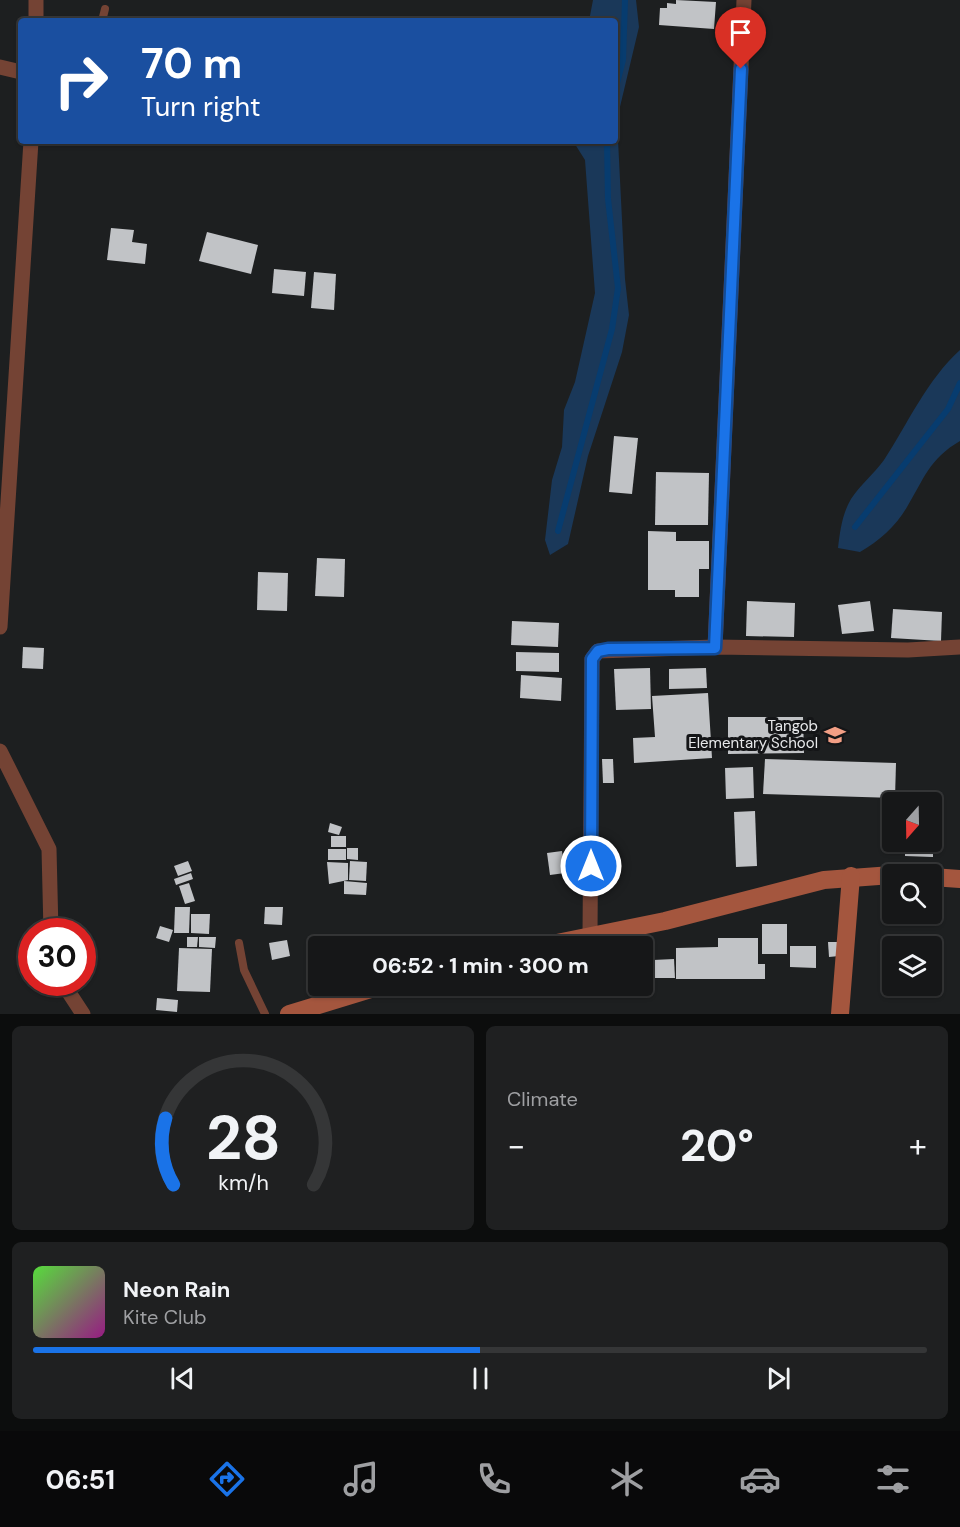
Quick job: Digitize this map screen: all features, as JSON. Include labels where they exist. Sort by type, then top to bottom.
[{"type":"street","points":[[36,0],[36,18]]},
{"type":"street","points":[[715,648],[744,0]]},
{"type":"street","points":[[0,67],[18,71]]},
{"type":"street","points":[[0,627],[31,144]]},
{"type":"street","points":[[882,875],[824,880],[665,921],[590,936],[592,659],[598,651],[608,649],[908,650],[960,647]]},
{"type":"street","points":[[0,751],[49,849],[51,918]]},
{"type":"street","points":[[840,1014],[851,876]]},
{"type":"street","points":[[942,878],[960,879]]},
{"type":"street","points":[[72,996],[83,1014]]},
{"type":"street","points":[[289,1014],[348,996]]},
{"type":"lane","points":[[103,18],[105,9]]},
{"type":"lane","points":[[238,944],[244,970],[265,1014]]},
{"type":"shaded area","points":[[593,0],[636,0],[639,27],[619,111],[618,140],[618,18],[590,18]]},
{"type":"shaded area","points":[[618,140],[629,315],[622,352],[588,456],[568,544],[550,555],[545,540],[552,480],[562,447],[564,410],[575,382],[595,293],[585,160],[575,144],[618,144]]},
{"type":"shaded area","points":[[960,350],[960,441],[934,462],[903,514],[880,538],[860,552],[838,548],[843,517],[851,499],[884,460],[928,388]]},
{"type":"building","points":[[676,0],[716,2],[714,29],[659,25],[660,8],[667,8],[667,3],[676,4]]},
{"type":"building","points":[[111,228],[134,230],[132,242],[147,244],[145,264],[107,260]]},
{"type":"building","points":[[207,232],[258,245],[251,274],[199,261]]},
{"type":"building","points":[[274,269],[306,272],[304,296],[272,293]]},
{"type":"building","points":[[314,272],[336,274],[334,310],[311,308]]},
{"type":"building","points":[[614,436],[638,438],[632,494],[609,492]]},
{"type":"building","points":[[656,472],[709,473],[708,525],[655,525]]},
{"type":"building","points":[[648,531],[676,532],[676,541],[709,541],[709,569],[699,569],[699,597],[675,597],[675,590],[648,590]]},
{"type":"building","points":[[317,558],[345,559],[344,597],[315,596]]},
{"type":"building","points":[[258,572],[288,573],[287,611],[257,610]]},
{"type":"building","points":[[747,601],[795,603],[794,637],[746,636]]},
{"type":"building","points":[[870,601],[874,631],[842,634],[838,605]]},
{"type":"building","points":[[893,609],[942,612],[941,641],[891,638]]},
{"type":"building","points":[[512,621],[559,623],[558,647],[511,645]]},
{"type":"building","points":[[23,647],[44,648],[43,669],[22,668]]},
{"type":"building","points":[[516,652],[559,653],[559,672],[516,671]]},
{"type":"building","points":[[650,668],[651,709],[616,710],[614,669]]},
{"type":"building","points":[[706,668],[707,688],[669,689],[669,669]]},
{"type":"building","points":[[521,675],[562,678],[561,701],[520,698]]},
{"type":"building","points":[[708,693],[712,758],[634,763],[633,738],[655,737],[652,696]]},
{"type":"building","points":[[728,717],[803,717],[804,753],[728,754]]},
{"type":"building","points":[[602,759],[613,759],[614,783],[603,783]]},
{"type":"building","points":[[765,759],[896,763],[895,792],[882,792],[882,798],[763,794]]},
{"type":"building","points":[[753,767],[754,798],[726,799],[725,768]]},
{"type":"building","points":[[755,811],[757,866],[736,867],[734,812]]},
{"type":"building","points":[[330,823],[342,827],[339,835],[328,832]]},
{"type":"building","points":[[331,836],[346,836],[346,847],[331,847]]},
{"type":"building","points":[[347,848],[358,848],[358,860],[347,859]]},
{"type":"building","points":[[328,849],[346,849],[346,860],[328,860]]},
{"type":"building","points":[[562,851],[565,873],[550,875],[547,853]]},
{"type":"building","points":[[905,852],[933,852],[933,857],[905,856]]},
{"type":"building","points":[[188,861],[192,871],[178,876],[174,866]]},
{"type":"building","points":[[350,861],[367,862],[366,881],[349,880]]},
{"type":"building","points":[[327,862],[348,863],[348,880],[329,884]]},
{"type":"building","points":[[191,873],[193,879],[176,885],[174,879]]},
{"type":"building","points":[[344,881],[367,883],[366,895],[344,894]]},
{"type":"building","points":[[189,883],[195,901],[185,904],[179,886]]},
{"type":"building","points":[[175,907],[190,907],[189,933],[174,933]]},
{"type":"building","points":[[265,907],[283,907],[282,925],[264,924]]},
{"type":"building","points":[[191,914],[210,914],[209,934],[191,933]]},
{"type":"building","points":[[762,924],[787,924],[787,954],[762,954]]},
{"type":"building","points":[[160,926],[173,930],[169,942],[156,938]]},
{"type":"building","points":[[187,937],[198,937],[197,947],[187,947]]},
{"type":"building","points":[[199,937],[216,937],[215,948],[199,947]]},
{"type":"building","points":[[718,938],[758,938],[758,964],[765,964],[765,979],[676,979],[676,948],[718,947]]},
{"type":"building","points":[[287,940],[290,956],[272,960],[269,943]]},
{"type":"building","points":[[828,942],[838,942],[839,956],[829,957]]},
{"type":"building","points":[[790,946],[816,946],[816,968],[790,967]]},
{"type":"building","points":[[179,948],[212,949],[210,992],[177,991]]},
{"type":"building","points":[[674,959],[675,978],[654,978],[653,960]]},
{"type":"building","points":[[157,998],[178,1000],[177,1012],[156,1010]]},
{"type":"waterway","points":[[618,79],[623,60],[625,0]]},
{"type":"waterway","points":[[558,531],[612,329],[618,288],[608,199],[607,144]]},
{"type":"waterway","points":[[855,527],[948,409],[960,383]]},
{"type":"place","name":"Tangob Elementary School","points":[[835,735]]},
{"type":"route","points":[[591,866],[592,659],[598,651],[608,649],[715,648],[741,69]]}]
